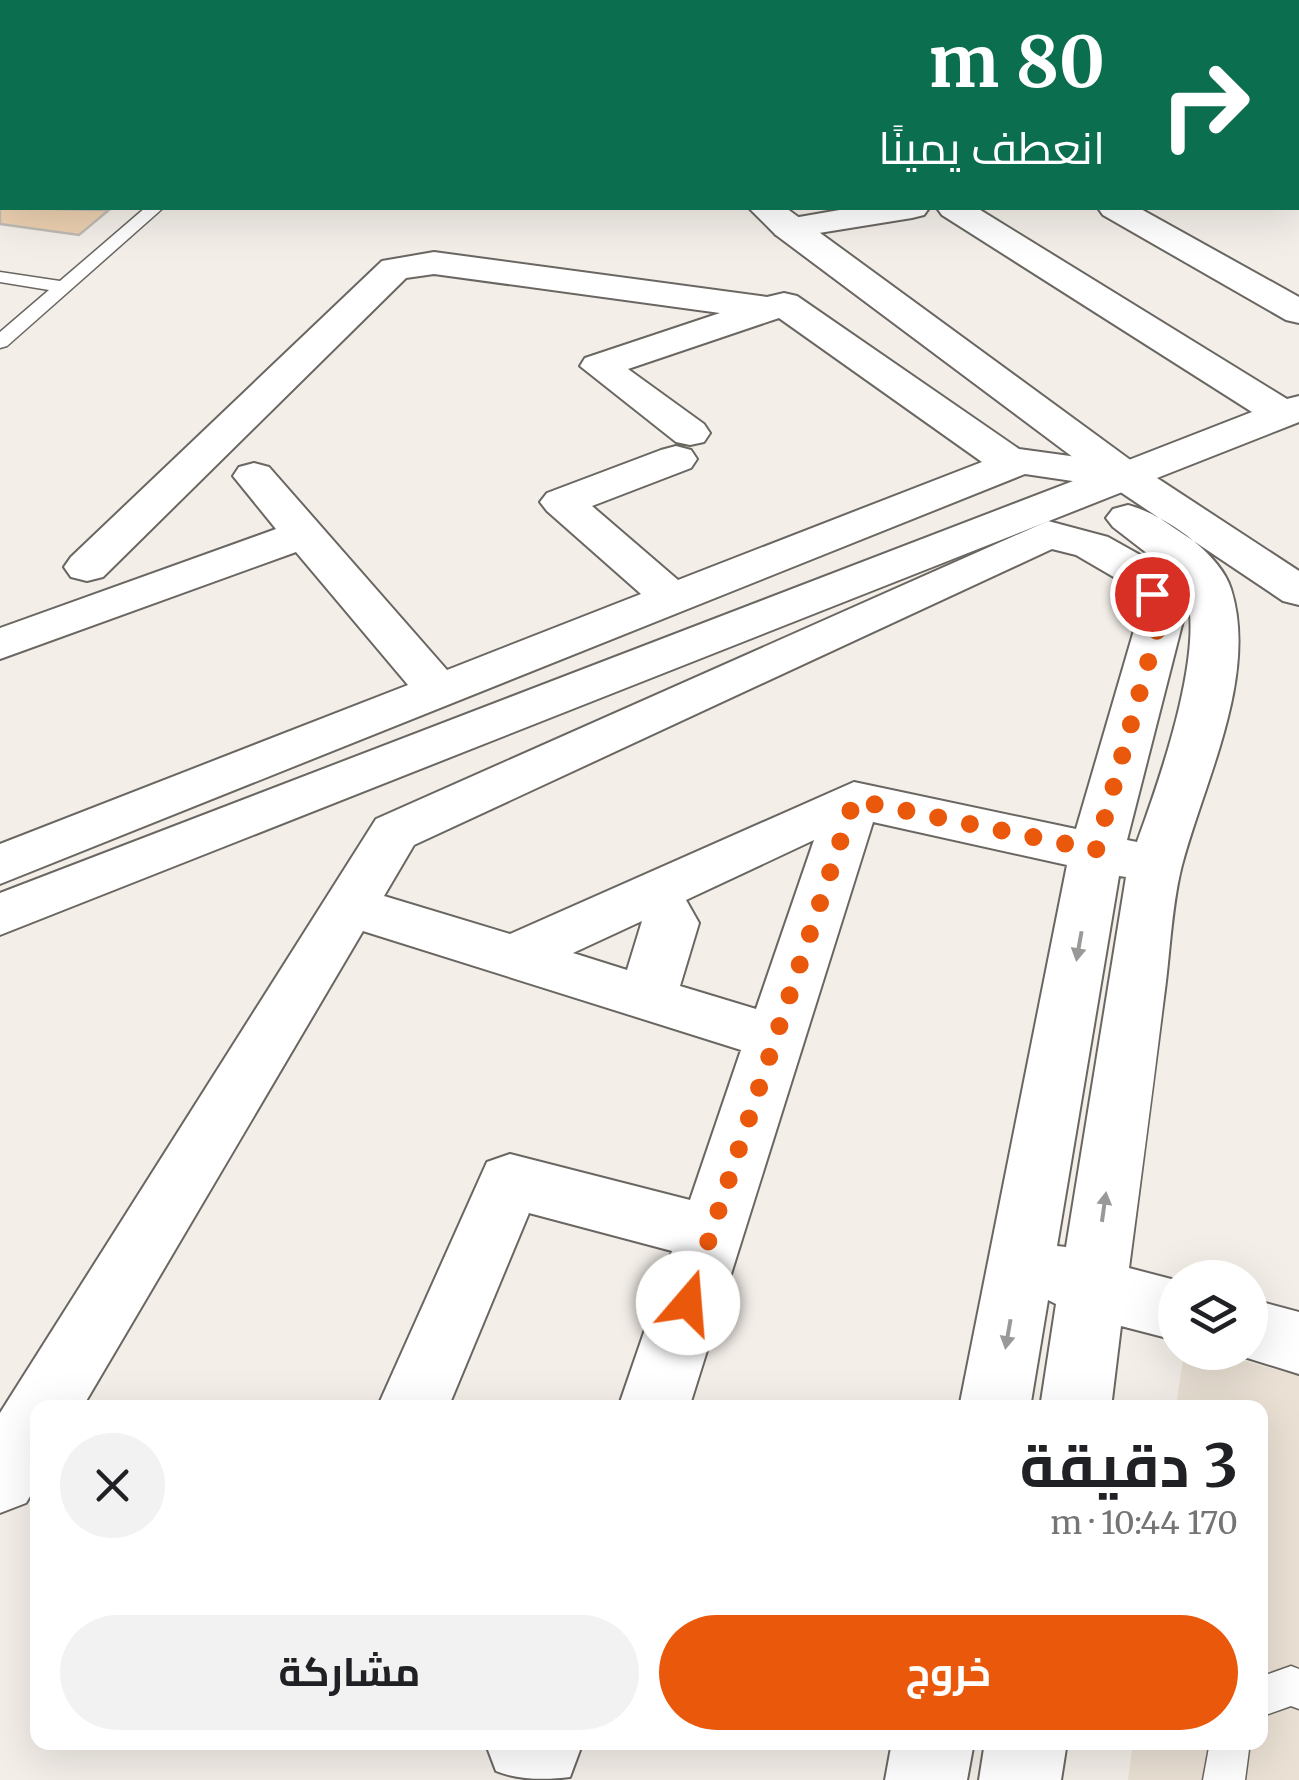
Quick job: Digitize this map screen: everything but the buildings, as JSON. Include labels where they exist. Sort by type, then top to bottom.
[{"type":"street","points":[[777,218],[885,210]]},
{"type":"street","points":[[957,210],[1291,411]]},
{"type":"street","points":[[1118,210],[1299,312]]},
{"type":"street","points":[[777,218],[1106,483],[1208,585],[1214,650],[1181,799],[1154,870],[1076,1400]]},
{"type":"street","points":[[87,567],[395,270],[434,263],[758,312],[997,471]]},
{"type":"street","points":[[1264,292],[1299,279]]},
{"type":"street","points":[[672,599],[562,502],[683,446],[600,366],[758,312]]},
{"type":"street","points":[[0,915],[1291,411]]},
{"type":"street","points":[[0,866],[1021,461],[1106,483],[1299,592]]},
{"type":"street","points":[[254,476],[439,692]]},
{"type":"street","points":[[0,644],[304,534]]},
{"type":"street","points":[[48,1400],[396,832],[1048,534],[1092,546],[1142,575],[1162,612],[1096,850],[995,1400]]},
{"type":"street","points":[[513,957],[854,800],[1124,856],[1154,870]]},
{"type":"street","points":[[656,1400],[854,800]]},
{"type":"street","points":[[648,998],[671,923],[654,892]]},
{"type":"street","points":[[350,906],[775,1038]]},
{"type":"street","points":[[415,1400],[510,1181],[710,1233]]},
{"type":"street","points":[[1022,1256],[1092,1289],[1158,1306]]},
{"type":"street","points":[[1268,1335],[1299,1343]]},
{"type":"street","points":[[0,1478],[30,1429]]},
{"type":"street","points":[[926,1780],[932,1750]]},
{"type":"street","points":[[1020,1780],[1025,1750]]},
{"type":"lane","points":[[0,342],[153,210]]},
{"type":"lane","points":[[0,277],[63,287]]},
{"type":"lane","points":[[1268,1694],[1290,1686],[1299,1689]]},
{"type":"lane","points":[[1224,1780],[1229,1750]]},
{"type":"shaded area","points":[[1268,1368],[1299,1376],[1299,1780],[1128,1780],[1132,1750],[1268,1750],[1268,1400],[1177,1400],[1181,1370]]},
{"type":"route","points":[[688,1303],[854,800],[1096,850],[1162,612],[1152,594]]}]
